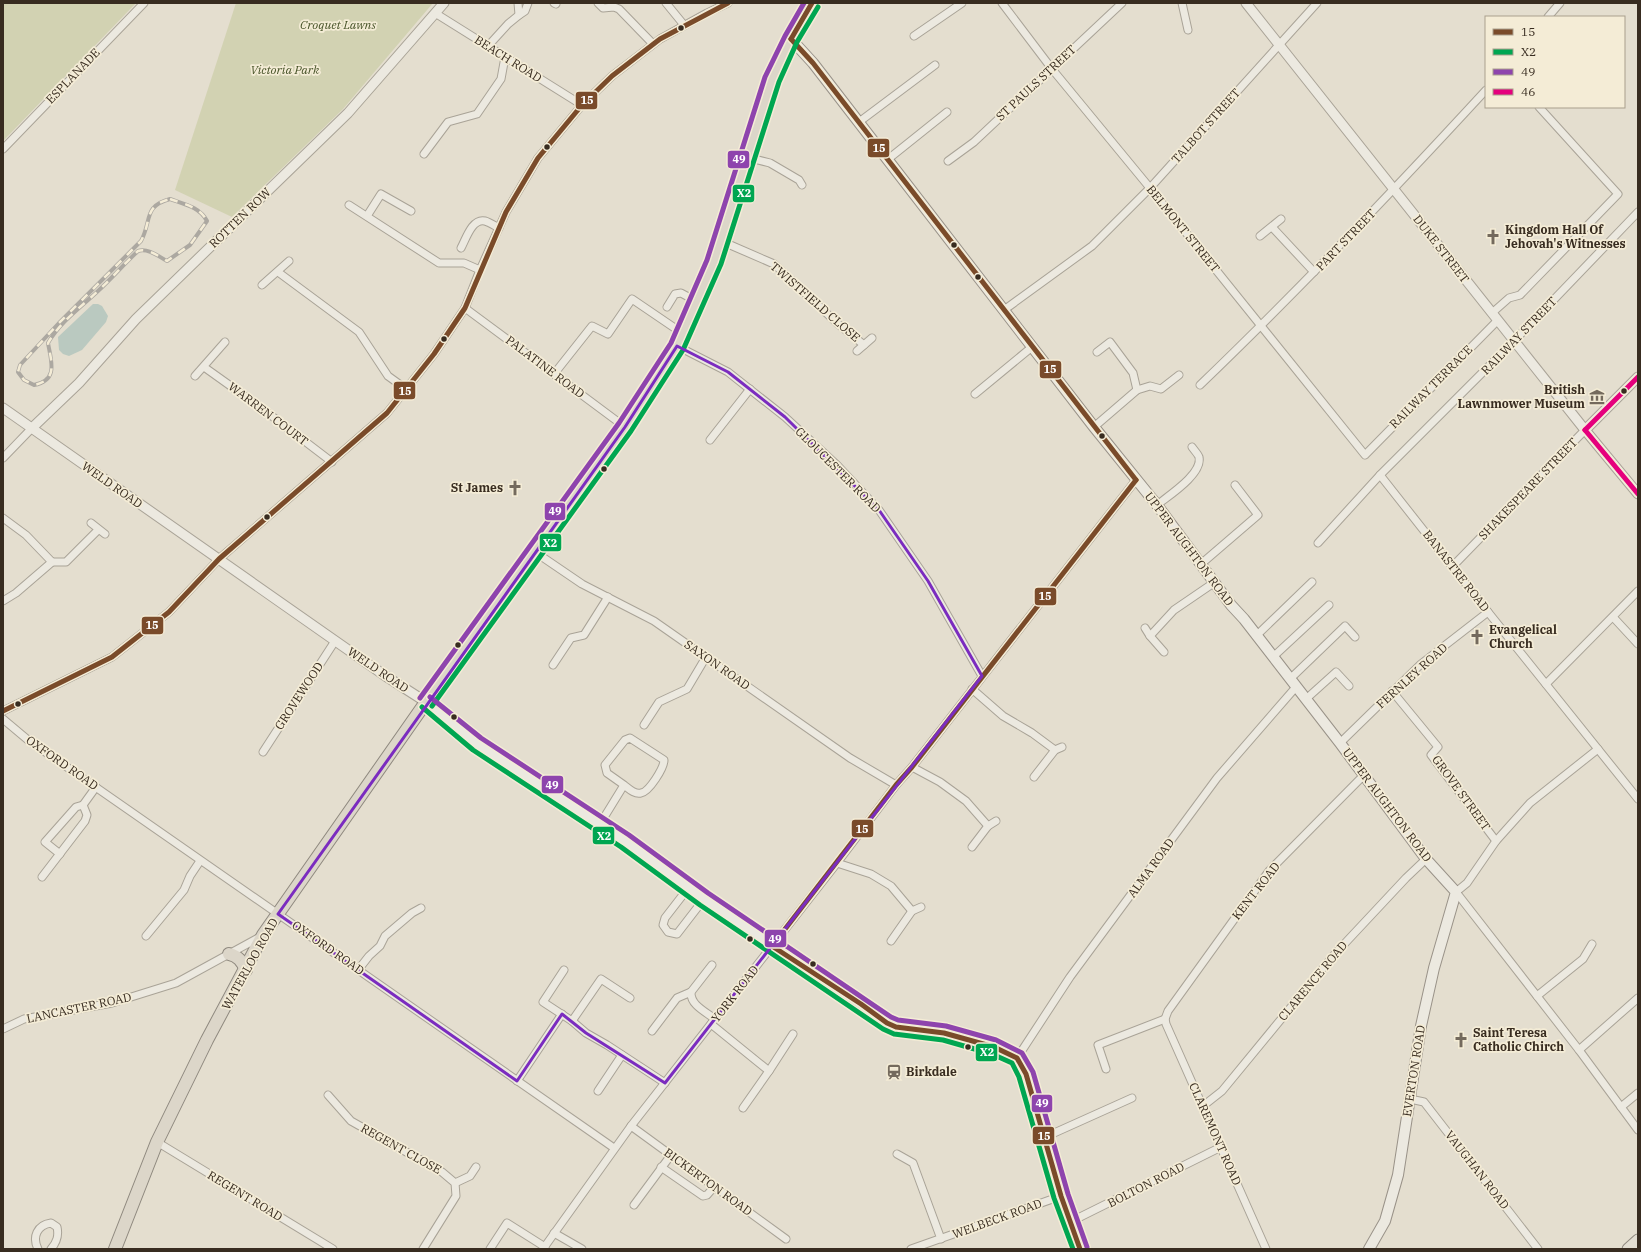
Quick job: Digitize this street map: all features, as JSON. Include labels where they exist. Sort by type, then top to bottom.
[{"type":"highway","name":"WATERLOO ROAD","points":[[115,1249],[157,1142],[207,1040],[264,935],[426,702],[625,427],[677,346],[714,262],[746,157],[772,79],[808,5]]},
{"type":"highway","points":[[229,954],[236,956],[246,970]]},
{"type":"main road","name":"UPPER AUGHTON ROAD","points":[[791,39],[813,63],[1094,427],[1157,504],[1256,636],[1340,743],[1426,859],[1456,892]]},
{"type":"main road","name":"EVERTON ROAD","points":[[1369,1249],[1385,1221],[1398,1175],[1422,1019],[1434,968],[1456,892]]},
{"type":"main road","points":[[1628,1249],[1638,1240]]},
{"type":"street","name":"ESPLANADE","points":[[3,149],[144,3]]},
{"type":"street","name":"ROTTEN ROW","points":[[32,428],[79,383],[136,319],[348,113],[444,3]]},
{"type":"street","points":[[518,3],[519,15]]},
{"type":"street","points":[[488,46],[508,24],[525,11],[528,3]]},
{"type":"street","points":[[598,3],[603,8],[614,7],[619,9],[653,44]]},
{"type":"street","points":[[666,3],[684,25]]},
{"type":"street","points":[[3,711],[112,658],[169,612],[219,559],[387,413],[434,354],[465,308],[506,212],[538,158],[582,105],[612,76],[653,44],[684,25],[728,3]]},
{"type":"street","points":[[914,36],[962,3]]},
{"type":"street","name":"BELMONT STREET","points":[[1002,3],[1052,69],[1365,455]]},
{"type":"street","name":"ST PAULS STREET","points":[[948,161],[974,142],[1122,3]]},
{"type":"street","points":[[1182,3],[1188,30]]},
{"type":"street","name":"DUKE STREET","points":[[1246,3],[1585,430],[1638,494]]},
{"type":"street","name":"TALBOT STREET","points":[[1004,310],[1092,246],[1150,188],[1318,3]]},
{"type":"street","points":[[1549,16],[1560,3]]},
{"type":"street","name":"BEACH ROAD","points":[[435,13],[582,105]]},
{"type":"street","points":[[424,154],[448,122],[478,114],[501,79],[505,57]]},
{"type":"street","points":[[859,122],[935,65]]},
{"type":"street","name":"PART STREET","points":[[1200,385],[1261,326],[1394,190],[1485,91]]},
{"type":"street","name":"RAILWAY TERRACE","points":[[1365,455],[1495,317],[1509,298],[1520,295],[1618,194],[1540,108]]},
{"type":"street","points":[[887,160],[947,112]]},
{"type":"street","points":[[746,157],[770,163],[800,180],[802,184]]},
{"type":"street","points":[[367,216],[382,194],[411,211]]},
{"type":"street","points":[[349,205],[439,263],[464,263],[480,270]]},
{"type":"street","name":"RAILWAY STREET","points":[[1318,543],[1380,475],[1515,340],[1637,214]]},
{"type":"street","points":[[1260,236],[1281,219]]},
{"type":"street","points":[[461,248],[474,224],[479,221],[485,221],[499,228]]},
{"type":"street","points":[[1272,226],[1314,272]]},
{"type":"street","name":"TWISTFIELD CLOSE","points":[[720,241],[774,264],[837,323],[864,345]]},
{"type":"street","points":[[262,286],[288,261]]},
{"type":"street","points":[[278,272],[359,332],[388,376],[406,388]]},
{"type":"street","points":[[667,307],[675,294],[681,293],[696,301]]},
{"type":"street","points":[[554,374],[592,326],[608,334],[632,299],[682,333]]},
{"type":"street","name":"PALATINE ROAD","points":[[465,308],[625,427]]},
{"type":"street","name":"TWISTFIELD CLOSE","points":[[857,351],[872,338]]},
{"type":"street","points":[[195,376],[225,342]]},
{"type":"street","points":[[1097,352],[1110,342],[1134,373],[1137,390]]},
{"type":"street","name":"GLOUCESTER ROAD","points":[[677,346],[728,372],[785,417],[837,465],[879,510],[928,581],[982,676]]},
{"type":"street","points":[[976,394],[1032,347]]},
{"type":"street","name":"WARREN COURT","points":[[204,367],[260,407],[332,462]]},
{"type":"street","points":[[1094,427],[1137,390],[1150,386],[1162,388],[1179,375]]},
{"type":"street","name":"SHAKESPEARE STREET","points":[[1452,567],[1638,377]]},
{"type":"street","points":[[710,440],[750,389]]},
{"type":"street","name":"WELD ROAD","points":[[3,408],[384,676],[426,702],[477,744],[600,824],[704,899],[887,1023],[896,1027],[930,1031],[959,1037],[994,1047],[1017,1058]]},
{"type":"street","points":[[3,458],[32,428]]},
{"type":"street","points":[[1157,504],[1193,476],[1199,463],[1199,457],[1192,447]]},
{"type":"street","name":"BANASTRE ROAD","points":[[1380,475],[1638,799]]},
{"type":"street","name":"YORK ROAD","points":[[544,1248],[630,1126],[1136,480]]},
{"type":"street","points":[[1201,564],[1258,515],[1235,486]]},
{"type":"street","points":[[3,518],[26,535],[52,562]]},
{"type":"street","points":[[91,523],[105,534]]},
{"type":"street","points":[[3,601],[16,593],[52,562],[66,562],[98,530]]},
{"type":"street","name":"SAXON ROAD","points":[[535,552],[582,584],[654,621],[850,758],[896,785]]},
{"type":"street","points":[[1150,636],[1174,610],[1215,582]]},
{"type":"street","points":[[1256,636],[1312,582]]},
{"type":"street","points":[[1546,684],[1638,591]]},
{"type":"street","points":[[553,665],[571,638],[584,635],[608,597]]},
{"type":"street","points":[[1273,657],[1329,605]]},
{"type":"street","name":"FERNLEY ROAD","points":[[1340,743],[1421,664],[1488,612]]},
{"type":"street","points":[[1613,617],[1638,644]]},
{"type":"street","name":"ALMA ROAD","points":[[1017,1058],[1070,977],[1217,778],[1293,683],[1345,626],[1355,637]]},
{"type":"street","points":[[1145,628],[1164,652]]},
{"type":"street","name":"GROVEWOOD","points":[[263,752],[335,641]]},
{"type":"street","points":[[644,725],[659,702],[687,689],[706,657]]},
{"type":"street","points":[[1306,699],[1336,672],[1348,686]]},
{"type":"street","points":[[972,689],[1002,716],[1059,748],[1034,778]]},
{"type":"street","name":"GROVE STREET","points":[[1392,691],[1438,747],[1431,754],[1496,841]]},
{"type":"street","name":"OXFORD ROAD","points":[[3,720],[28,740],[96,786],[200,861],[614,1148]]},
{"type":"street","points":[[630,738],[664,760],[664,764],[662,770],[646,790],[641,793],[635,793],[624,785],[608,773],[605,764],[625,740],[630,738]]},
{"type":"street","points":[[1456,892],[1467,883],[1496,841],[1530,803],[1598,749]]},
{"type":"street","points":[[912,767],[940,782],[966,800],[988,826]]},
{"type":"street","name":"KENT ROAD","points":[[1165,1018],[1168,1011],[1269,871],[1364,775]]},
{"type":"street","points":[[600,824],[624,785]]},
{"type":"street","points":[[60,854],[45,842],[76,807],[83,805],[96,786]]},
{"type":"street","points":[[42,877],[85,821],[87,815],[83,805]]},
{"type":"street","points":[[972,847],[988,826],[996,821]]},
{"type":"street","name":"CLARENCE ROAD","points":[[1203,1106],[1222,1091],[1333,956],[1406,878],[1426,859]]},
{"type":"street","points":[[146,936],[184,890],[190,876],[200,861]]},
{"type":"street","points":[[837,863],[871,874],[891,886],[912,912]]},
{"type":"street","points":[[689,887],[665,918],[663,925],[668,932],[677,934],[704,899]]},
{"type":"street","name":"UPPER AUGHTON ROAD","points":[[1456,892],[1579,1050],[1638,1130]]},
{"type":"street","points":[[358,970],[369,956],[380,946],[385,936],[412,913],[421,908]]},
{"type":"street","points":[[891,941],[912,912],[921,908]]},
{"type":"street","name":"LANCASTER ROAD","points":[[3,1030],[24,1019],[112,1003],[176,983],[264,935]]},
{"type":"street","points":[[1537,996],[1583,958],[1592,944]]},
{"type":"street","points":[[652,1031],[677,998],[690,992],[712,965]]},
{"type":"street","points":[[564,970],[542,1002],[572,1021],[586,1033],[665,1082]]},
{"type":"street","points":[[572,1021],[601,979],[630,998]]},
{"type":"street","points":[[690,992],[690,997],[693,1003],[770,1071]]},
{"type":"street","points":[[1579,1050],[1638,998]]},
{"type":"street","points":[[517,1081],[562,1014]]},
{"type":"street","points":[[1106,1069],[1098,1045],[1165,1018]]},
{"type":"street","name":"CLAREMONT ROAD","points":[[1165,1018],[1166,1024],[1266,1249]]},
{"type":"street","points":[[743,1108],[770,1071],[793,1034]]},
{"type":"street","points":[[598,1091],[622,1055]]},
{"type":"street","points":[[1017,1058],[1026,1074],[1043,1138],[1061,1196],[1080,1249]]},
{"type":"street","points":[[1621,1107],[1638,1094]]},
{"type":"street","name":"REGENT CLOSE","points":[[328,1095],[351,1121],[442,1172],[455,1183]]},
{"type":"street","points":[[1043,1138],[1132,1098]]},
{"type":"street","name":"VAUGHAN ROAD","points":[[1410,1099],[1424,1102],[1538,1249]]},
{"type":"street","name":"BICKERTON ROAD","points":[[630,1126],[786,1239]]},
{"type":"street","name":"REGENT ROAD","points":[[157,1142],[334,1249]]},
{"type":"street","name":"BOLTON ROAD","points":[[1070,1222],[1221,1147]]},
{"type":"street","points":[[897,1154],[913,1163],[941,1239]]},
{"type":"street","points":[[634,1205],[671,1155]]},
{"type":"street","points":[[423,1249],[456,1196],[455,1183],[470,1176],[476,1167]]},
{"type":"street","points":[[661,1167],[703,1196],[714,1187]]},
{"type":"street","name":"WELBECK ROAD","points":[[911,1249],[919,1248],[1061,1196]]},
{"type":"street","points":[[38,1249],[36,1243],[38,1229],[43,1224],[50,1223],[57,1227],[58,1233],[56,1242],[51,1249]]},
{"type":"street","points":[[490,1249],[507,1223],[544,1248]]},
{"type":"street","points":[[554,1233],[582,1249]]},
{"type":"highlighted area","points":[[677,346],[728,372],[785,417],[879,510],[928,581],[982,676],[665,1083],[586,1033],[562,1014],[517,1081],[278,914],[625,427]]},
{"type":"green space","points":[[3,3],[136,3],[3,141]]},
{"type":"green space","name":"Victoria Park","points":[[236,3],[433,3],[343,109],[232,217],[175,190]]},
{"type":"shaded area","points":[[93,304],[102,306],[108,316],[106,322],[82,350],[69,356],[63,354],[59,350],[58,337]]},
{"type":"railway","points":[[170,199],[196,209],[207,221],[190,245],[167,261],[149,252],[142,250],[138,251],[71,315],[53,335],[48,343],[52,369],[47,379],[34,385],[24,380],[18,372],[20,365],[59,323],[141,241],[152,210],[161,202],[170,199]]},
{"type":"transit line","name":"15","points":[[3,711],[112,657],[169,612],[219,559],[387,413],[434,354],[465,308],[506,212],[538,158],[582,105],[612,76],[660,39],[728,3]]},
{"type":"transit line","name":"49","points":[[420,698],[619,423],[671,343],[707,260],[765,77],[785,36],[804,3]]},
{"type":"transit line","name":"15","points":[[791,39],[812,3]]},
{"type":"transit line","name":"X2","points":[[432,706],[631,431],[683,350],[721,264],[779,82],[797,42],[818,7]]},
{"type":"transit line","name":"15","points":[[791,39],[813,63],[1136,480]]},
{"type":"transit line","name":"46","points":[[1585,430],[1638,377]]},
{"type":"transit line","name":"46","points":[[1585,430],[1638,494]]},
{"type":"transit line","name":"15","points":[[772,946],[896,785],[912,767],[1136,480]]},
{"type":"transit line","name":"49","points":[[430,697],[481,738],[629,835],[708,893],[891,1017],[898,1020],[946,1026],[996,1040],[1022,1053],[1033,1072],[1068,1194],[1087,1247]]},
{"type":"transit line","name":"X2","points":[[422,707],[473,750],[621,847],[700,905],[883,1029],[894,1034],[943,1040],[992,1054],[1012,1063],[1019,1077],[1054,1198],[1073,1249]]},
{"type":"transit line","name":"15","points":[[772,946],[861,1004],[887,1023],[896,1027],[944,1033],[994,1047],[1017,1058],[1026,1074],[1061,1196],[1080,1249]]},
{"type":"place","name":"Kingdom Hall Of Jehovah's Witnesses","points":[[1493,237]]},
{"type":"place","name":"British Lawnmower Museum","points":[[1597,397]]},
{"type":"place","name":"St James","points":[[515,488]]},
{"type":"place","name":"Evangelical Church","points":[[1477,637]]},
{"type":"place","name":"Saint Teresa Catholic Chirch","points":[[1461,1040]]},
{"type":"place","name":"Birkdale","points":[[894,1072]]},
{"type":"park label","name":"Croquet Lawns","points":[[338,25]]}]
